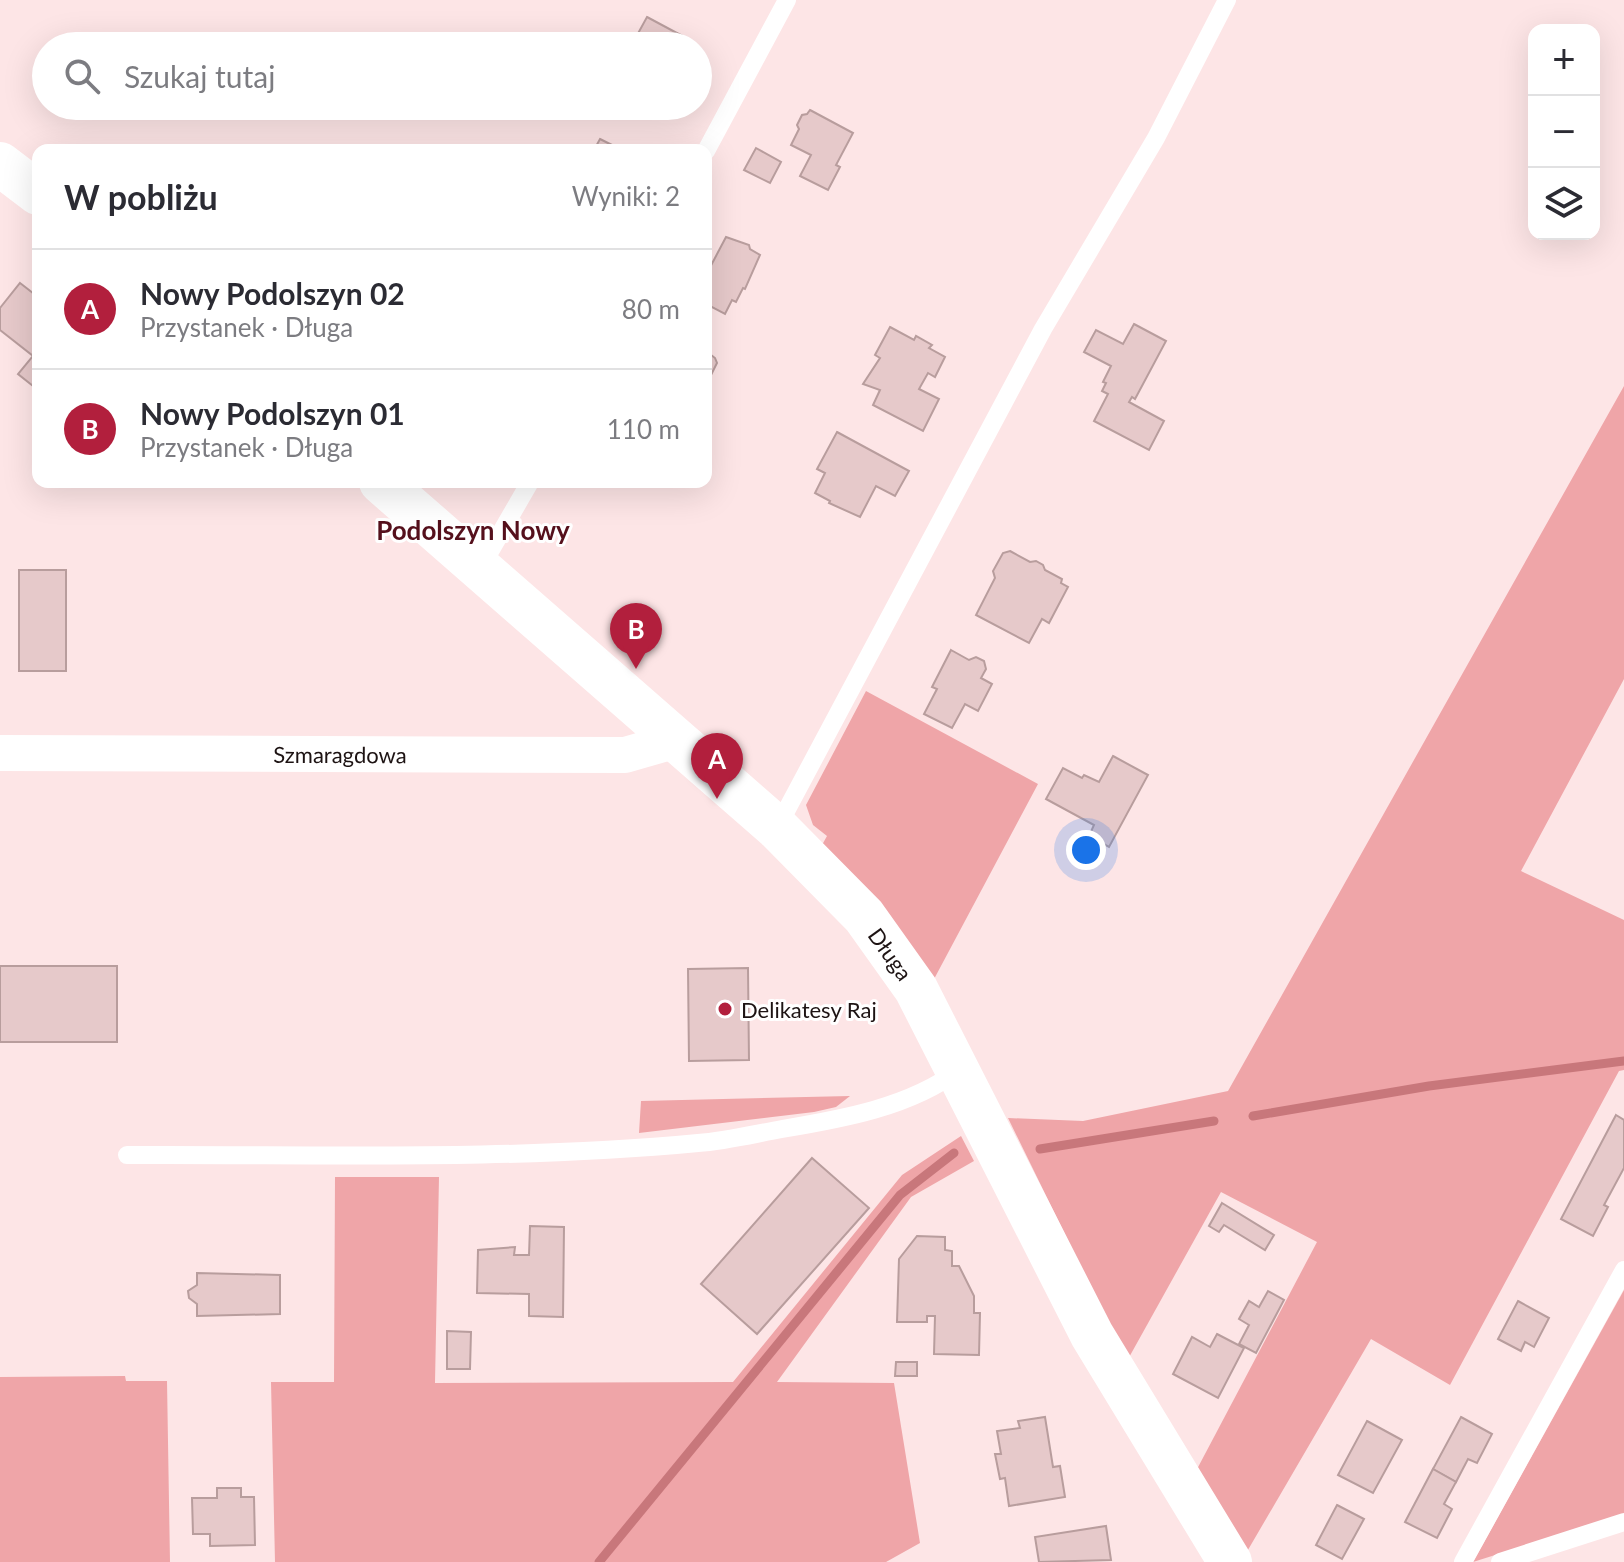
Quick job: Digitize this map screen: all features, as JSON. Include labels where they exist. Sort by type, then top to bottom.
[{"type":"street","points":[[0,164],[32,188]]},
{"type":"street","name":"Długa","points":[[388,488],[777,828],[864,916],[916,989],[1092,1335],[1230,1562]]},
{"type":"street","name":"Szmaragdowa","points":[[0,753],[625,755],[677,740]]},
{"type":"lane","points":[[710,144],[787,0]]},
{"type":"lane","points":[[777,828],[1043,329],[1156,138],[1227,0]]},
{"type":"lane","points":[[481,567],[527,488]]},
{"type":"lane","points":[[127,1155],[537,1155],[701,1143],[828,1121],[920,1092],[944,1082],[959,1070]]},
{"type":"lane","points":[[1463,1562],[1624,1270]]},
{"type":"lane","points":[[1500,1562],[1624,1522]]},
{"type":"shaded area","points":[[1624,386],[1624,679],[1521,871],[1624,920],[1624,1070],[1619,1071],[1450,1385],[1371,1339],[1245,1555],[1196,1471],[1317,1242],[1221,1192],[1127,1361],[1008,1118],[1083,1121],[1228,1091]]},
{"type":"shaded area","points":[[866,691],[1038,784],[933,981],[822,845],[827,836],[813,825],[806,805]]},
{"type":"shaded area","points":[[850,1096],[836,1107],[814,1112],[639,1133],[641,1101]]},
{"type":"shaded area","points":[[961,1136],[974,1161],[911,1197],[777,1382],[894,1383],[920,1543],[886,1562],[275,1562],[271,1382],[334,1382],[335,1177],[439,1177],[435,1383],[733,1382],[902,1175]]},
{"type":"shaded area","points":[[1624,1290],[1624,1514],[1473,1562]]},
{"type":"shaded area","points":[[125,1376],[126,1381],[167,1381],[170,1562],[0,1562],[0,1377]]},
{"type":"building","points":[[647,17],[675,32],[639,32]]},
{"type":"building","points":[[810,110],[853,133],[836,165],[840,167],[828,190],[800,176],[811,155],[791,145],[802,115]]},
{"type":"building","points":[[756,148],[781,162],[770,183],[744,170]]},
{"type":"building","points":[[726,237],[749,245],[760,255],[745,289],[736,302],[732,300],[725,314],[712,307],[712,264]]},
{"type":"building","points":[[20,283],[32,292],[32,355],[0,330],[0,308]]},
{"type":"building","points":[[1134,324],[1166,341],[1135,399],[1132,397],[1129,402],[1164,421],[1149,450],[1094,421],[1108,394],[1102,391],[1111,366],[1084,352],[1096,330],[1123,344]]},
{"type":"building","points":[[890,327],[914,340],[916,336],[945,357],[935,377],[928,373],[919,389],[939,399],[923,431],[873,405],[880,390],[863,384],[880,358],[875,355]]},
{"type":"building","points":[[712,356],[717,363],[712,373]]},
{"type":"building","points":[[32,357],[32,385],[18,374]]},
{"type":"building","points":[[837,432],[909,471],[895,496],[876,486],[860,517],[815,493],[825,473],[817,469]]},
{"type":"building","points":[[1010,551],[1043,565],[1045,570],[1062,579],[1061,583],[1068,587],[1049,623],[1042,619],[1029,643],[976,615],[995,578],[993,571],[1003,553]]},
{"type":"building","points":[[19,570],[66,570],[66,671],[19,671]]},
{"type":"building","points":[[951,650],[969,660],[976,657],[984,661],[986,669],[981,678],[992,684],[978,711],[965,704],[952,728],[924,714],[937,689],[932,687]]},
{"type":"building","points":[[1113,756],[1148,775],[1109,847],[1089,836],[1094,825],[1046,799],[1063,768],[1082,778],[1084,775],[1099,782]]},
{"type":"building","points":[[0,966],[117,966],[117,1042],[0,1042]]},
{"type":"building","points":[[748,968],[749,1060],[689,1061],[688,969]]},
{"type":"building","points":[[1616,1115],[1624,1120],[1624,1168],[1604,1205],[1608,1207],[1593,1236],[1561,1219]]},
{"type":"building","points":[[812,1158],[869,1208],[757,1334],[701,1284]]},
{"type":"building","points":[[1222,1203],[1274,1235],[1265,1250],[1224,1225],[1219,1232],[1209,1226]]},
{"type":"building","points":[[530,1226],[564,1227],[563,1317],[529,1316],[529,1294],[477,1293],[478,1250],[515,1247],[514,1255],[529,1255]]},
{"type":"building","points":[[917,1236],[945,1237],[945,1250],[952,1251],[952,1266],[959,1266],[974,1296],[974,1313],[980,1313],[979,1355],[934,1354],[935,1316],[927,1316],[927,1322],[897,1322],[899,1259]]},
{"type":"building","points":[[197,1273],[280,1275],[280,1314],[197,1316],[197,1304],[189,1298],[188,1291],[197,1285]]},
{"type":"building","points":[[1268,1291],[1284,1300],[1256,1353],[1239,1344],[1249,1325],[1239,1319],[1249,1301],[1259,1307]]},
{"type":"building","points":[[1518,1301],[1549,1318],[1534,1347],[1525,1342],[1521,1351],[1498,1339]]},
{"type":"building","points":[[447,1331],[471,1332],[470,1369],[447,1369]]},
{"type":"building","points":[[1217,1334],[1244,1348],[1218,1398],[1173,1374],[1192,1337],[1210,1347]]},
{"type":"building","points":[[896,1362],[917,1362],[917,1376],[895,1376]]},
{"type":"building","points":[[1045,1417],[1053,1467],[1060,1466],[1065,1497],[1009,1506],[1005,1478],[1000,1479],[995,1454],[1001,1454],[997,1431],[1020,1428],[1018,1421]]},
{"type":"building","points":[[1461,1417],[1492,1434],[1477,1463],[1468,1459],[1456,1482],[1433,1469]]},
{"type":"building","points":[[1367,1421],[1402,1440],[1373,1493],[1338,1475]]},
{"type":"building","points":[[1433,1469],[1456,1482],[1444,1504],[1452,1509],[1437,1538],[1405,1522]]},
{"type":"building","points":[[217,1488],[241,1488],[241,1497],[254,1497],[255,1545],[210,1546],[210,1534],[193,1534],[192,1498],[217,1498]]},
{"type":"building","points":[[1337,1505],[1364,1519],[1342,1559],[1316,1545]]},
{"type":"building","points":[[1106,1526],[1111,1560],[1039,1562],[1035,1537]]},
{"type":"waterway","points":[[1253,1116],[1429,1086],[1624,1061]]},
{"type":"waterway","points":[[1040,1149],[1214,1121]]},
{"type":"waterway","points":[[599,1562],[900,1195],[954,1153]]},
{"type":"place","name":"Nowy Podolszyn 01","points":[[636,669]]},
{"type":"place","name":"Nowy Podolszyn 02","points":[[717,799]]},
{"type":"place","name":"Delikatesy Raj","points":[[725,1009]]},
{"type":"district","name":"Podolszyn Nowy","points":[[473,530]]}]
